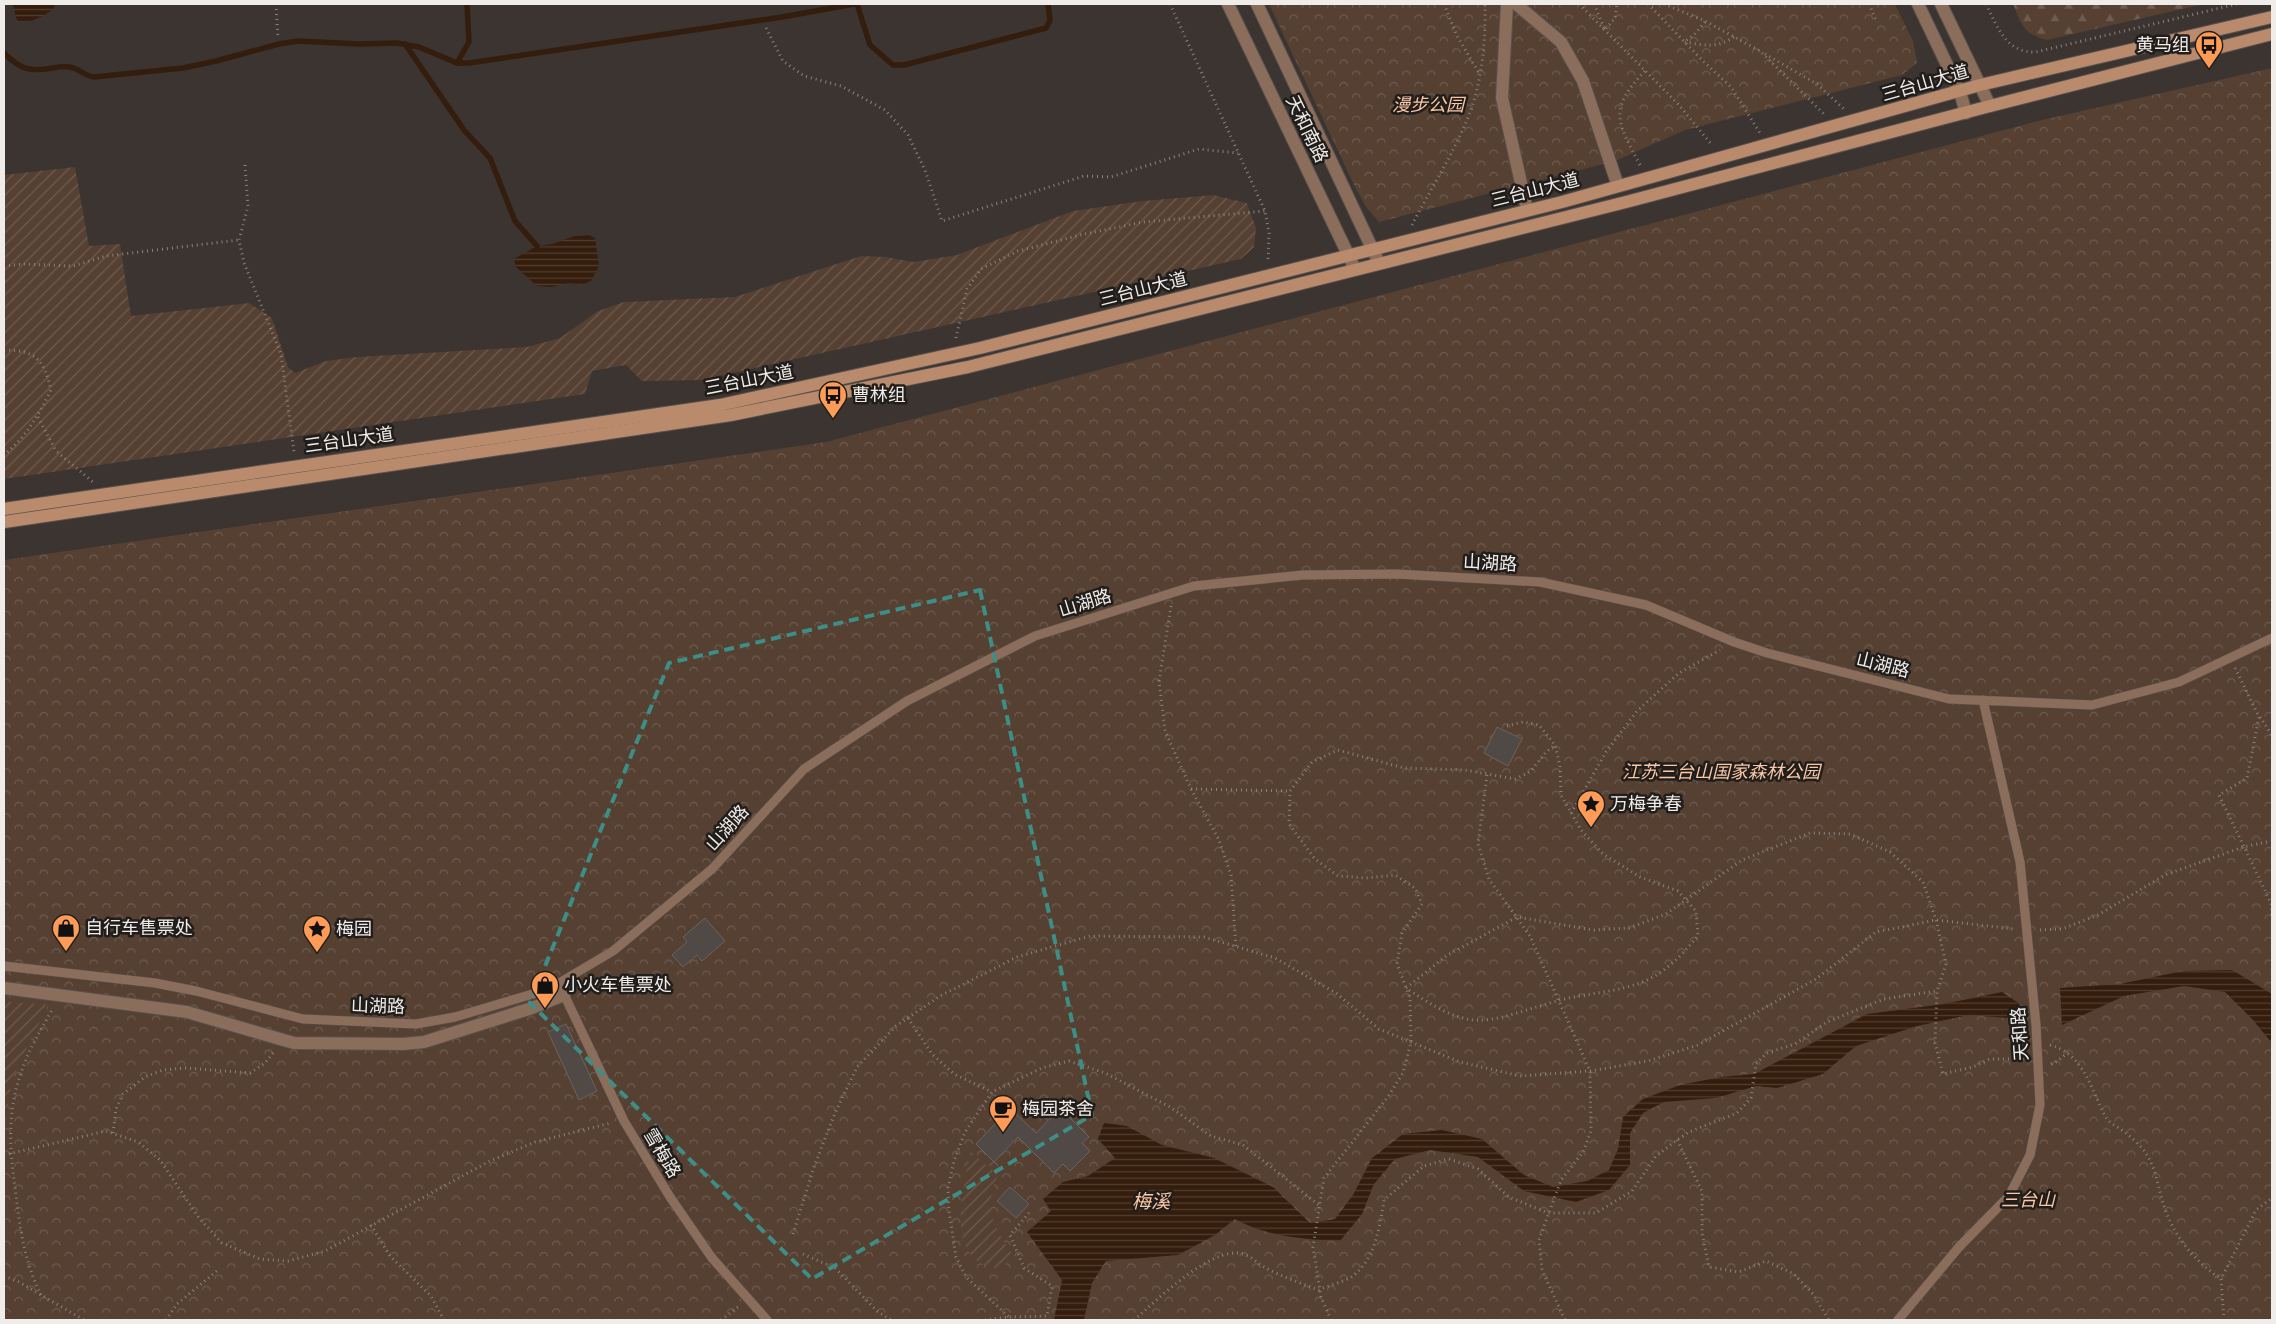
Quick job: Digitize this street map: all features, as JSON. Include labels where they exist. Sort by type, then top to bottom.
[{"type":"main road","name":"三台山大道","points":[[4,509],[720,405],[954,354],[1268,276],[1618,186],[1980,85],[2272,17]]},
{"type":"main road","name":"三台山大道","points":[[4,522],[730,415],[968,367],[1635,199],[2272,34]]},
{"type":"street","name":"天和南路","points":[[1228,4],[1355,269]]},
{"type":"street","name":"天和南路","points":[[1257,4],[1379,263]]},
{"type":"street","points":[[1507,4],[1502,98],[1527,210]]},
{"type":"street","points":[[1516,4],[1561,42],[1583,81],[1618,186]]},
{"type":"street","points":[[1918,4],[1960,92],[1966,113]]},
{"type":"street","points":[[1941,4],[1990,106]]},
{"type":"street","points":[[4,988],[187,1012],[247,1029],[282,1042],[383,1044],[424,1042],[532,1008],[562,989]]},
{"type":"lane","name":"山湖路","points":[[4,966],[155,983],[196,991],[303,1019],[416,1024],[455,1017],[536,993],[562,989],[613,951],[712,869],[804,769],[907,701],[1035,636],[1194,586],[1303,575],[1397,574],[1540,582],[1646,605],[1734,642],[1949,699],[2092,705],[2179,682],[2272,638]]},
{"type":"lane","name":"天和路","points":[[1898,1320],[1959,1247],[2009,1196],[2030,1155],[2040,1105],[2037,1042],[2020,862],[1983,700]]},
{"type":"lane","name":"雪梅路","points":[[562,989],[624,1120],[670,1198],[712,1258],[767,1320]]},
{"type":"path","points":[[276,4],[278,38]]},
{"type":"path","points":[[1170,4],[1265,211],[1269,233],[1268,276]]},
{"type":"path","points":[[1444,4],[1457,36],[1479,73]]},
{"type":"path","points":[[1402,242],[1445,166],[1468,118],[1484,50],[1485,4]]},
{"type":"path","points":[[1579,4],[1678,104],[1722,157]]},
{"type":"path","points":[[1594,4],[1605,30]]},
{"type":"path","points":[[1605,30],[1615,18],[1617,4]]},
{"type":"path","points":[[1648,4],[1731,87],[1767,144]]},
{"type":"path","points":[[1664,4],[1705,21],[1817,84],[1856,120]]},
{"type":"path","points":[[1869,4],[1876,21]]},
{"type":"path","points":[[1986,4],[2011,46],[2024,52],[2036,52],[2237,4]]},
{"type":"path","points":[[1684,42],[1694,35],[1705,21]]},
{"type":"path","points":[[766,28],[783,60],[804,76],[841,86],[885,110],[908,135],[925,170],[942,221],[1084,176],[1111,177],[1199,149],[1238,153]]},
{"type":"path","points":[[1684,42],[1708,46],[1721,45],[1734,37]]},
{"type":"path","points":[[1760,51],[1836,126]]},
{"type":"path","points":[[1645,71],[1633,83],[1620,104],[1619,123],[1647,178]]},
{"type":"path","points":[[245,165],[248,206],[239,240],[244,264],[262,312],[281,354],[296,466]]},
{"type":"path","points":[[954,354],[962,308],[968,288],[981,269],[1018,251],[1080,235],[1143,222],[1265,211]]},
{"type":"path","points":[[4,266],[23,264],[72,266],[106,256],[239,240]]},
{"type":"path","points":[[4,350],[22,350],[36,357],[46,370],[51,390],[38,417],[19,442],[4,455]]},
{"type":"path","points":[[38,417],[56,451],[110,494]]},
{"type":"path","points":[[1173,593],[1159,681],[1165,731],[1191,788],[1219,840],[1231,875],[1236,947]]},
{"type":"path","points":[[1571,813],[1606,752],[1637,711],[1679,673],[1734,642]]},
{"type":"path","points":[[2230,658],[2259,717],[2272,735]]},
{"type":"path","points":[[2259,717],[2247,778],[2219,795],[2272,903],[2272,918]]},
{"type":"path","points":[[1406,988],[1441,1010],[1469,1020],[1504,1017],[1558,1000],[1616,989],[1652,977],[1679,958],[1698,936],[1696,911],[1678,891],[1640,877],[1604,854],[1581,830],[1561,795],[1560,766],[1555,745],[1539,725],[1522,722],[1506,726]]},
{"type":"path","points":[[1331,1320],[1319,1290],[1313,1248],[1324,1178],[1387,1098],[1403,1073],[1411,1042],[1410,998],[1397,964],[1402,933],[1422,904],[1415,888],[1394,875],[1366,878],[1338,876],[1314,858],[1288,824],[1290,791],[1312,762],[1338,750],[1404,768],[1465,770],[1487,776],[1515,779],[1530,772],[1546,752],[1555,745]]},
{"type":"path","points":[[1487,776],[1478,844],[1488,879],[1530,936],[1590,1071],[1591,1131],[1583,1152],[1561,1180],[1539,1240],[1542,1270],[1564,1320]]},
{"type":"path","points":[[1191,788],[1290,791]]},
{"type":"path","points":[[1406,988],[1446,956],[1517,917],[1593,930],[1629,928],[1666,914],[1742,860],[1810,833],[1850,834],[1890,852],[1923,882],[1936,920],[1946,964],[1937,991],[1935,1033],[1935,1043],[1943,1074],[1990,1059],[2038,1059]]},
{"type":"path","points":[[793,1234],[821,1149],[857,1066],[896,1026],[940,996],[1017,957],[1090,936],[1204,938],[1275,958],[1336,994],[1379,1028],[1460,1062],[1520,1076],[1590,1071],[1648,1061],[1698,1045],[1816,979],[1876,932],[1936,920],[2027,931],[2062,929],[2098,915],[2166,875],[2243,847],[2272,841]]},
{"type":"path","points":[[1134,1320],[1191,1272],[1218,1256],[1229,1253],[1243,1254],[1267,1269],[1319,1290],[1352,1276],[1369,1258],[1380,1227],[1384,1200],[1424,1166],[1449,1159],[1478,1169],[1509,1197],[1548,1213],[1596,1213],[1632,1191],[1656,1156],[1677,1140],[1689,1132],[1737,1113],[1751,1098],[1756,1064],[1767,1053],[1795,1044],[1826,1022],[1884,999],[1937,991]]},
{"type":"path","points":[[41,1295],[31,1274],[21,1237],[9,1137],[12,1107],[22,1070],[60,994]]},
{"type":"path","points":[[908,1018],[932,1054],[954,1074],[992,1092]]},
{"type":"path","points":[[113,1133],[116,1109],[123,1094],[144,1077],[163,1070],[186,1068],[250,1073],[265,1063],[282,1042]]},
{"type":"path","points":[[2037,1042],[2068,1052],[2086,1074],[2104,1116],[2113,1125],[2124,1131],[2144,1151],[2157,1178],[2165,1208],[2182,1240],[2205,1268],[2221,1279]]},
{"type":"path","points":[[2038,1069],[2058,1061],[2068,1052]]},
{"type":"path","points":[[1012,1320],[966,1277],[956,1257],[949,1211],[948,1188],[962,1139],[976,1113],[992,1092],[1042,1068],[1069,1060],[1105,1072],[1170,1107],[1211,1136],[1244,1145],[1320,1205]]},
{"type":"path","points":[[4,1155],[106,1130],[138,1142],[160,1160],[199,1218],[222,1243],[260,1259],[288,1261],[306,1258],[325,1251],[488,1162],[535,1142],[624,1120]]},
{"type":"path","points":[[1677,1140],[1702,1191],[1702,1233],[1709,1266],[1739,1272],[1766,1261],[1794,1274],[1813,1294],[1829,1320]]},
{"type":"path","points":[[2224,1320],[2221,1279],[2256,1210],[2272,1198]]},
{"type":"path","points":[[985,1320],[1008,1317],[1047,1316],[1052,1286],[1024,1268],[1010,1235],[1029,1213]]},
{"type":"path","points":[[371,1225],[390,1256],[431,1296],[444,1320]]},
{"type":"path","points":[[803,1254],[835,1268],[876,1311],[891,1320]]},
{"type":"path","points":[[166,1320],[177,1304],[218,1270]]},
{"type":"path","points":[[4,1276],[84,1320]]},
{"type":"path","points":[[721,1320],[750,1299]]},
{"type":"highlighted area","points":[[980,590],[1092,1115],[812,1279],[530,1003],[669,663]]},
{"type":"green space","name":"漫步公园","points":[[1269,4],[1895,4],[1913,41],[1917,63],[1902,75],[1685,130],[1615,161],[1379,222],[1366,207],[1354,185]]},
{"type":"green space","points":[[2013,4],[2204,4],[2047,40],[2033,35],[2024,28]]},
{"type":"green space","name":"江苏三台山国家森林公园","points":[[2272,68],[2272,1320],[4,1320],[4,560],[826,442],[2042,120]]},
{"type":"green space","points":[[75,167],[89,246],[120,244],[131,316],[249,303],[272,318],[288,367],[295,373],[326,361],[357,357],[527,347],[560,338],[598,311],[624,302],[735,297],[861,256],[886,257],[913,262],[957,255],[1073,211],[1143,201],[1213,195],[1247,203],[1256,228],[1254,247],[1241,259],[702,380],[642,381],[626,365],[592,371],[585,394],[4,479],[4,175]]},
{"type":"green space","points":[[4,1001],[48,1005],[20,1061],[11,1086],[4,1132]]},
{"type":"green space","points":[[971,1152],[998,1175],[991,1197],[992,1217],[1000,1235],[1013,1255],[1002,1269],[983,1265],[971,1255],[964,1241],[961,1224],[961,1205]]},
{"type":"water","points":[[13,4],[55,4],[54,8],[42,16],[33,20],[19,22],[16,18]]},
{"type":"water","points":[[589,235],[595,238],[599,266],[591,281],[581,285],[570,283],[551,287],[537,286],[516,267],[514,259],[537,246],[552,244],[575,236]]},
{"type":"water","points":[[2232,970],[2272,994],[2272,1043],[2252,1019],[2225,992],[2184,986],[2124,996],[2062,1025],[2060,988],[2120,984],[2183,971]]},
{"type":"water","name":"梅溪","points":[[2002,992],[2020,1004],[2007,1018],[1969,1015],[1917,1026],[1856,1046],[1823,1074],[1777,1088],[1756,1086],[1716,1098],[1664,1102],[1643,1113],[1630,1133],[1630,1165],[1609,1190],[1576,1202],[1524,1191],[1478,1157],[1430,1150],[1395,1159],[1374,1184],[1362,1214],[1340,1241],[1286,1236],[1260,1230],[1235,1219],[1215,1235],[1178,1255],[1106,1261],[1092,1283],[1084,1320],[1054,1320],[1062,1280],[1027,1232],[1051,1211],[1043,1199],[1063,1182],[1088,1176],[1115,1158],[1098,1139],[1104,1123],[1127,1126],[1162,1145],[1214,1158],[1273,1187],[1310,1223],[1335,1219],[1353,1195],[1372,1158],[1403,1134],[1442,1130],[1482,1139],[1524,1175],[1553,1187],[1587,1181],[1609,1170],[1618,1149],[1623,1117],[1643,1099],[1680,1085],[1721,1077],[1754,1074],[1867,1014],[1944,1004]]},
{"type":"building","points":[[1497,727],[1522,739],[1508,766],[1484,753]]},
{"type":"building","points":[[705,918],[725,941],[702,961],[697,955],[683,967],[672,955],[687,942],[683,937]]},
{"type":"building","points":[[566,1024],[597,1091],[579,1100],[548,1032]]},
{"type":"building","points":[[1010,1108],[1036,1133],[1060,1108],[1089,1137],[1082,1143],[1090,1151],[1070,1171],[1063,1164],[1054,1173],[1018,1137],[994,1162],[976,1144]]},
{"type":"building","points":[[1010,1187],[1029,1204],[1016,1218],[997,1201]]},
{"type":"waterway","points":[[457,63],[469,42],[467,4]]},
{"type":"waterway","points":[[4,53],[16,63],[26,68],[38,70],[67,67],[94,77],[183,68],[298,41],[359,44],[397,43],[419,47],[457,63],[469,63],[782,17],[854,4]]},
{"type":"waterway","points":[[857,4],[870,45],[893,65],[904,65],[1046,28],[1050,20],[1048,4]]},
{"type":"waterway","points":[[405,44],[464,130],[490,158],[515,221],[537,246]]},
{"type":"place","name":"黄马组","points":[[2209,69]]},
{"type":"place","name":"曹林组","points":[[833,419]]},
{"type":"place","name":"万梅争春","points":[[1591,828]]},
{"type":"place","name":"自行车售票处","points":[[66,952]]},
{"type":"place","name":"梅园","points":[[317,953]]},
{"type":"place","name":"小火车售票处","points":[[545,1009]]},
{"type":"place","name":"梅园茶舍","points":[[1003,1133]]},
{"type":"park label","name":"三台山","points":[[2028,1200]]}]
